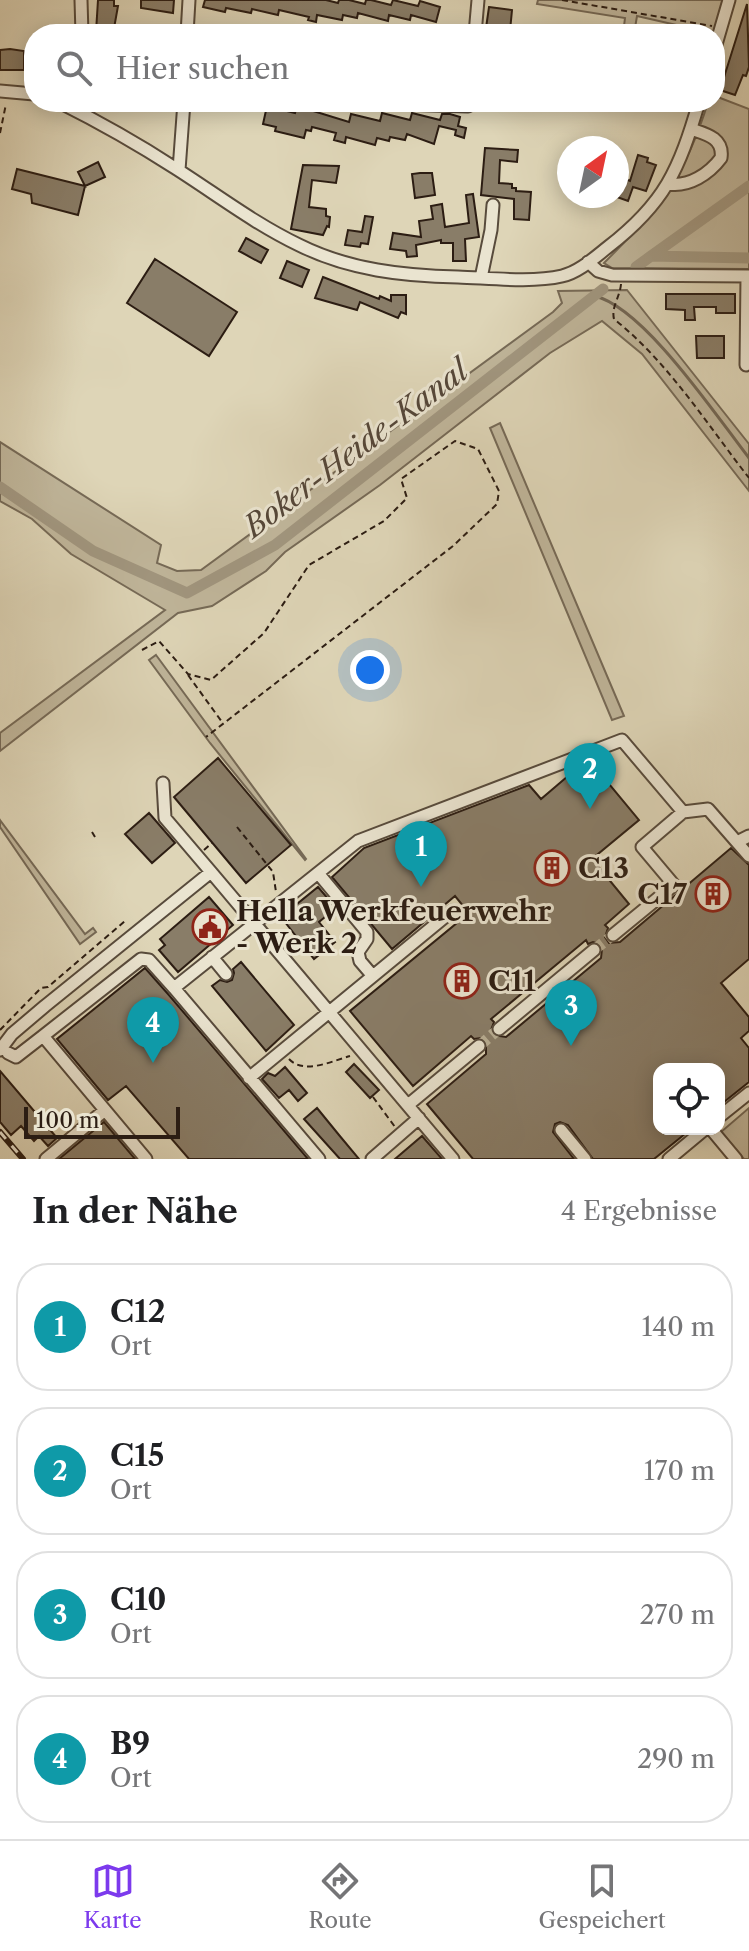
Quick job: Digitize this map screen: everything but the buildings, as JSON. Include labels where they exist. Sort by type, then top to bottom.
[{"type":"street","points":[[81,0],[82,24]]},
{"type":"street","points":[[188,24],[189,0]]},
{"type":"street","points":[[476,24],[478,0]]},
{"type":"street","points":[[722,24],[729,0]]},
{"type":"street","points":[[4,91],[24,93]]},
{"type":"street","points":[[79,112],[110,127],[266,228],[302,247],[381,271],[413,276],[481,278],[562,276],[588,262],[633,228],[669,184],[696,112]]},
{"type":"street","points":[[179,170],[183,112]]},
{"type":"street","points":[[669,184],[682,186],[708,172],[721,158],[721,146],[715,139],[691,129]]},
{"type":"street","points":[[481,278],[493,205]]},
{"type":"street","points":[[588,262],[598,271],[612,275],[748,276],[746,365]]},
{"type":"street","points":[[174,988],[358,841],[622,740],[683,812]]},
{"type":"street","points":[[163,783],[165,818],[453,1159]]},
{"type":"street","points":[[613,935],[674,885],[642,847],[683,812],[708,809],[749,856]]},
{"type":"street","points":[[737,842],[749,836]]},
{"type":"street","points":[[211,872],[12,1034],[4,1052],[16,1057],[141,959],[149,960],[319,1159]]},
{"type":"street","points":[[318,873],[367,932],[367,939],[358,952],[360,961],[372,975]]},
{"type":"street","points":[[249,1078],[283,1045],[452,911]]},
{"type":"street","points":[[499,1029],[594,950]]},
{"type":"street","points":[[212,957],[226,974]]},
{"type":"street","points":[[43,1036],[78,1085],[105,1110],[146,1159]]},
{"type":"street","points":[[408,1105],[479,1046]]},
{"type":"street","points":[[725,1112],[749,1093]]},
{"type":"street","points":[[46,1159],[105,1110]]},
{"type":"street","points":[[372,1159],[419,1118]]},
{"type":"street","points":[[561,1130],[585,1159]]},
{"type":"street","points":[[669,1159],[698,1135]]},
{"type":"street","points":[[716,1135],[736,1159]]},
{"type":"path","points":[[562,0],[698,24]]},
{"type":"path","points":[[0,133],[4,91]]},
{"type":"path","points":[[619,295],[612,311],[614,319],[636,336],[665,369],[749,478]]},
{"type":"path","points":[[188,674],[211,680],[264,633],[309,565],[384,521],[407,498],[401,479],[416,467],[455,441],[478,449],[499,491],[497,504],[453,546],[206,737]]},
{"type":"path","points":[[142,650],[159,641],[224,723]]},
{"type":"path","points":[[237,827],[273,872],[277,905]]},
{"type":"path","points":[[92,832],[95,837]]},
{"type":"path","points":[[0,1030],[41,988],[48,987],[125,921]]},
{"type":"path","points":[[283,1045],[293,1064],[299,1067],[363,1053]]},
{"type":"path","points":[[373,1097],[400,1134]]},
{"type":"shaded area","points":[[538,0],[725,0],[719,24],[672,24],[637,16],[636,24],[624,24],[625,18],[537,4]]},
{"type":"shaded area","points":[[725,100],[749,109],[749,269],[612,268],[604,263],[668,190],[705,112],[725,112]]},
{"type":"shaded area","points":[[627,290],[749,444],[749,491],[642,354],[602,321],[550,353],[380,485],[285,552],[266,571],[212,606],[178,613],[0,751],[0,733],[165,610],[71,554],[32,519],[0,501],[0,442],[161,545],[157,563],[177,571],[201,570],[553,312],[562,303],[558,291]]},
{"type":"shaded area","points":[[500,423],[624,716],[612,720],[490,428]]},
{"type":"shaded area","points":[[156,655],[305,860],[210,743],[149,660]]},
{"type":"shaded area","points":[[0,820],[85,934],[93,928],[96,932],[80,944],[0,827]]},
{"type":"shaded area","points":[[749,1108],[749,1159],[744,1159],[724,1135],[725,1129]]},
{"type":"waterway","points":[[651,256],[749,186]]},
{"type":"waterway","name":"Boker-Heide-Kanal","points":[[636,267],[651,256],[749,258]]},
{"type":"waterway","name":"Boker-Heide-Kanal","points":[[0,487],[93,551],[187,593],[275,545],[603,289]]},
{"type":"waterway","points":[[594,296],[613,304],[656,341],[699,391],[749,458]]},
{"type":"tunnel","points":[[594,950],[613,935]]},
{"type":"tunnel","points":[[479,1046],[499,1029]]},
{"type":"railway","points":[[0,1132],[23,1159]]},
{"type":"place","name":"C15","points":[[590,809]]},
{"type":"place","name":"C13","points":[[552,868]]},
{"type":"place","name":"C12","points":[[421,887]]},
{"type":"place","name":"C17","points":[[713,894]]},
{"type":"place","name":"Hella Werkfeuerwehr - Werk 2","points":[[210,927]]},
{"type":"place","name":"C11","points":[[462,981]]},
{"type":"place","name":"C10","points":[[571,1046]]},
{"type":"place","name":"B9","points":[[153,1063]]}]
